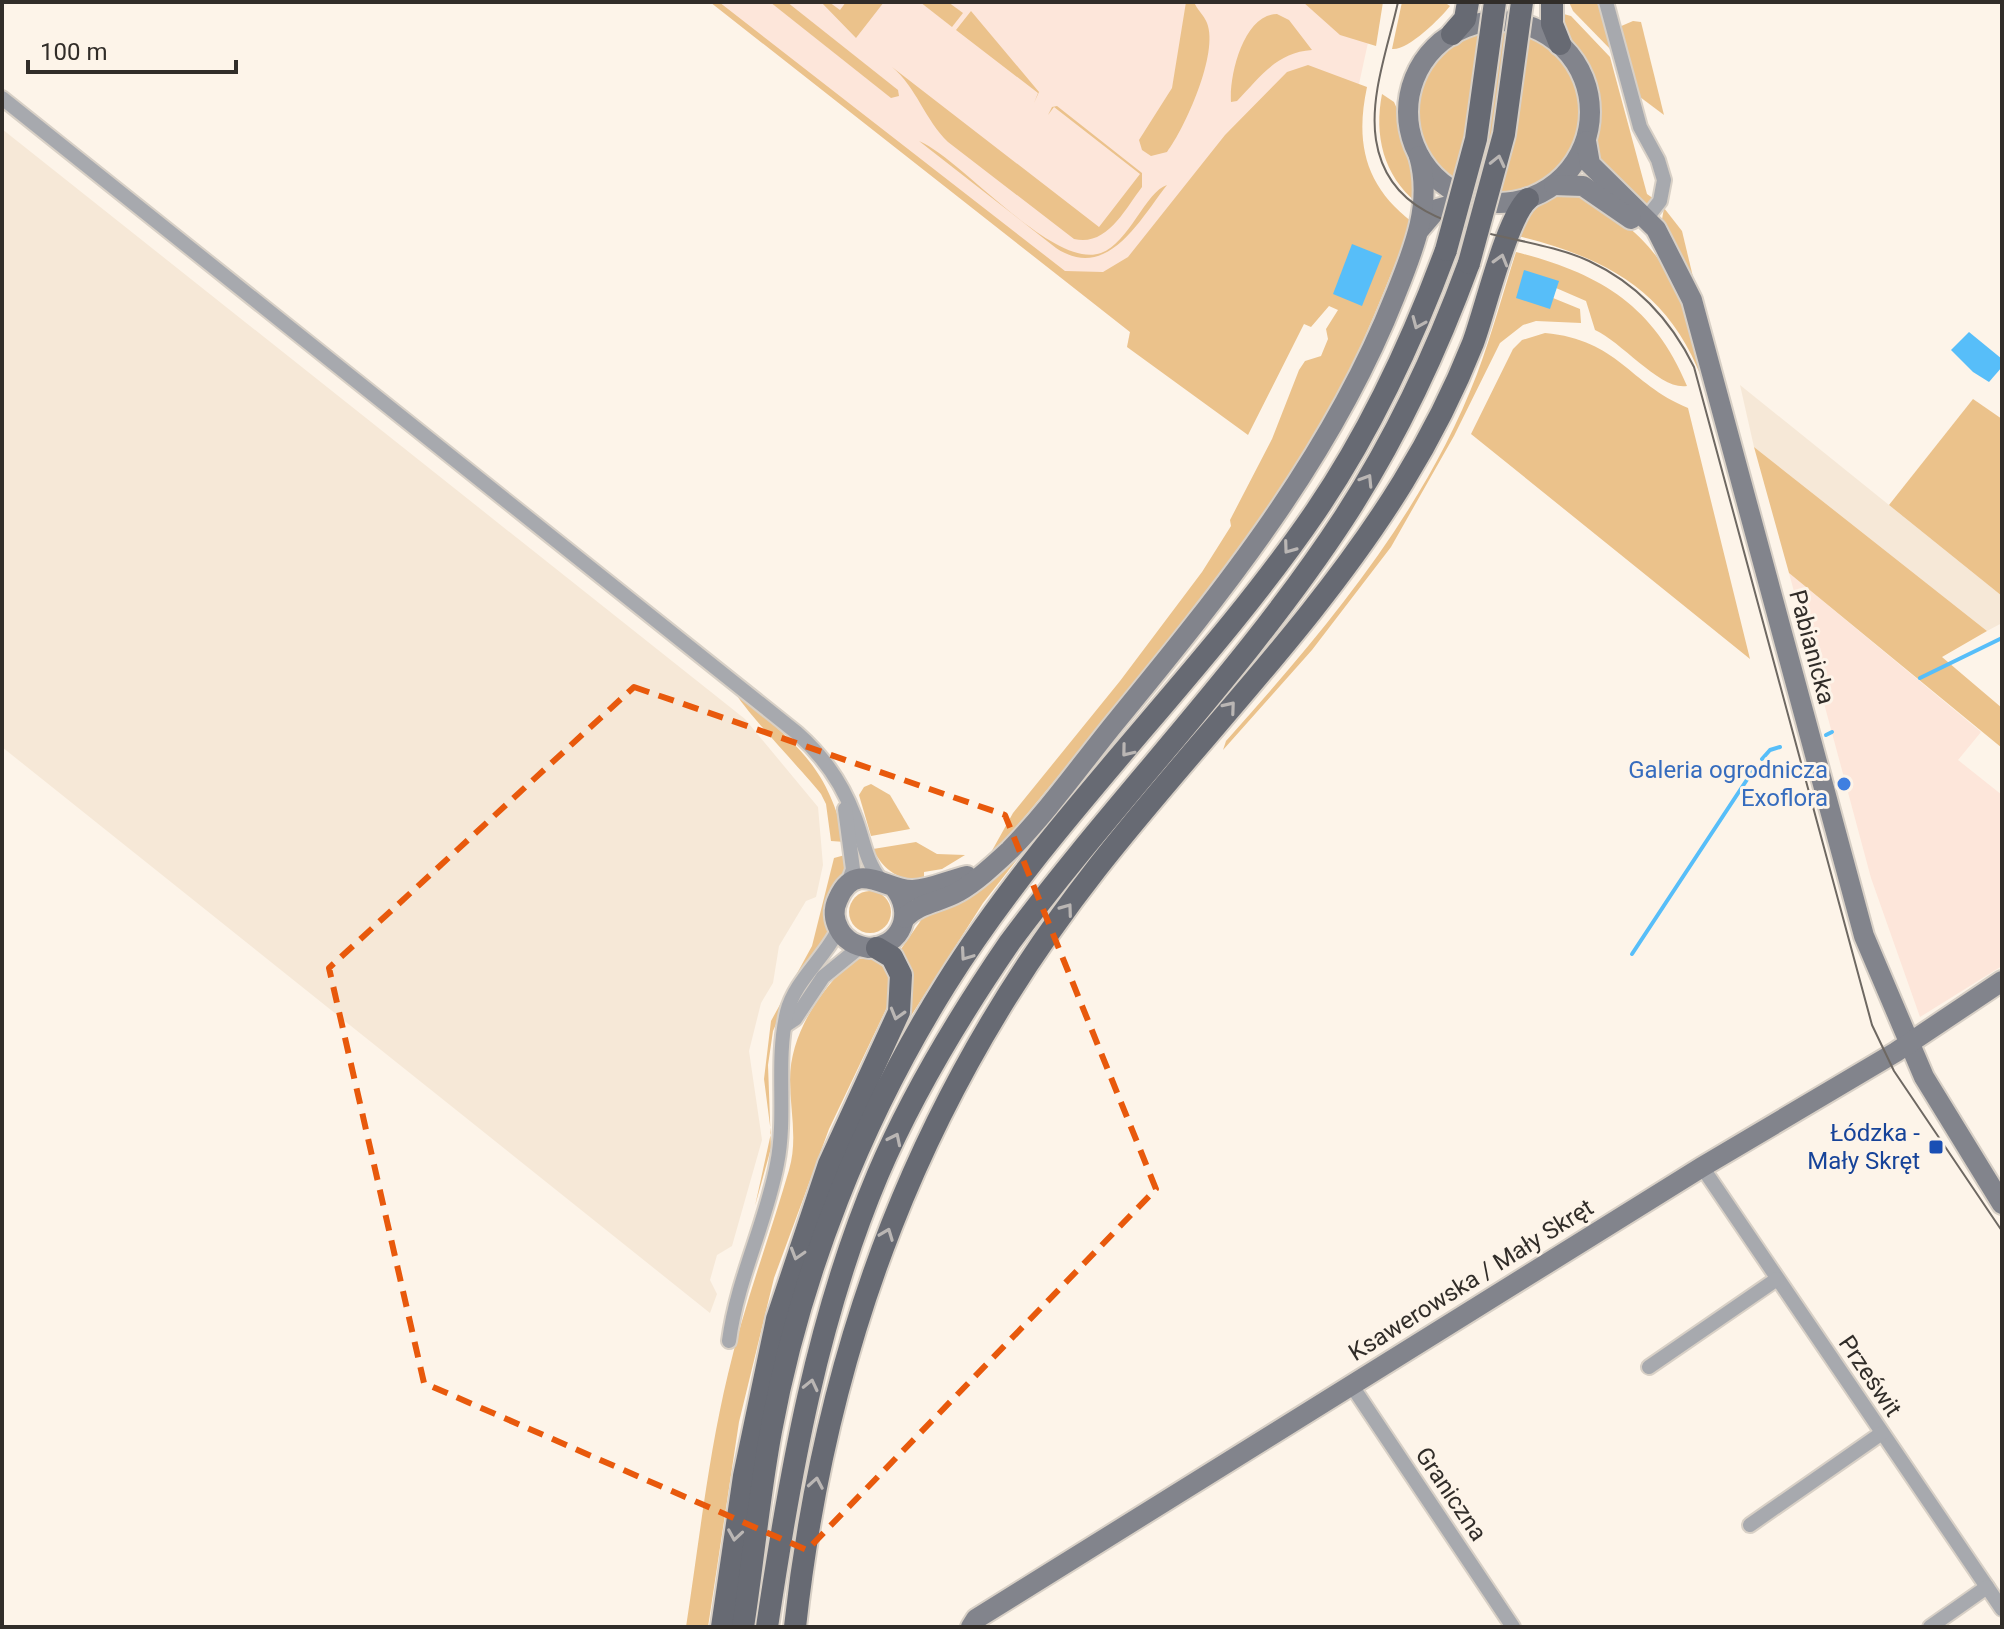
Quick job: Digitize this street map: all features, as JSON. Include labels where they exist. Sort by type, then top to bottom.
[{"type":"main road","points":[[869,948],[893,940],[905,918],[919,907],[960,891],[1034,822],[1198,621],[1274,520],[1340,415],[1367,362],[1420,229],[1425,191],[1419,156],[1408,123],[1414,81],[1434,49],[1465,19],[1468,2]]},
{"type":"main road","points":[[743,1627],[772,1429],[799,1313],[852,1163],[884,1096],[947,982],[993,918],[1242,610],[1317,509],[1385,395],[1446,250],[1476,139],[1495,2]]},
{"type":"main road","points":[[767,1627],[799,1437],[828,1317],[879,1173],[912,1104],[972,999],[1018,931],[1293,589],[1343,520],[1384,453],[1421,382],[1469,263],[1504,134],[1522,2]]},
{"type":"main road","points":[[1419,156],[1447,187],[1472,199],[1496,203],[1528,199],[1554,185],[1570,169],[1586,141],[1588,91],[1576,63],[1560,44],[1552,24],[1552,2]]},
{"type":"main road","points":[[1452,34],[1476,25],[1506,23],[1535,29],[1560,44]]},
{"type":"main road","name":"Pabianicka","points":[[1586,141],[1587,157],[1593,169],[1662,238],[1698,318],[1854,904],[1875,966],[1908,1043],[1952,1128],[2002,1204]]},
{"type":"main road","name":"Pabianicka","points":[[1554,185],[1577,184],[1604,199],[1673,262]]},
{"type":"main road","points":[[1420,229],[1437,209],[1472,199]]},
{"type":"main road","points":[[795,1627],[803,1560],[824,1444],[851,1333],[888,1230],[938,1118],[993,1017],[1065,911],[1327,589],[1386,508],[1420,454],[1456,382],[1485,309],[1513,219],[1528,199]]},
{"type":"main road","points":[[722,1627],[746,1463],[777,1319],[829,1164],[899,1012],[901,975],[892,957],[846,939],[837,924],[837,899],[847,886],[863,878],[914,890],[983,872]]},
{"type":"main road","points":[[887,883],[903,902],[905,918]]},
{"type":"main road","name":"Ksawerowska / Mały Skręt","points":[[971,1627],[976,1619],[1702,1167],[1908,1043],[2002,981]]},
{"type":"street","points":[[1606,2],[1640,127],[1658,160],[1664,180],[1663,196],[1646,219]]},
{"type":"street","points":[[2,98],[787,725],[818,754],[833,775],[853,812],[870,864],[887,883]]},
{"type":"street","points":[[833,775],[847,817],[853,869],[847,886]]},
{"type":"street","points":[[729,1341],[733,1308],[777,1166],[782,1125],[779,1072],[793,997],[832,941],[837,924]]},
{"type":"street","points":[[786,1025],[795,1019],[823,977],[869,948]]},
{"type":"street","name":"Prześwit","points":[[1702,1167],[2002,1609]]},
{"type":"street","points":[[1649,1367],[1777,1279]]},
{"type":"street","name":"Graniczna","points":[[1352,1386],[1513,1627]]},
{"type":"street","points":[[1750,1525],[1882,1433]]},
{"type":"street","points":[[1930,1627],[1987,1587]]},
{"type":"highlighted area","points":[[634,687],[1005,815],[1156,1189],[807,1550],[424,1383],[329,968]]},
{"type":"shaded area","points":[[710,2],[1371,2],[1374,15],[1359,84],[1127,347],[1130,332]]},
{"type":"shaded area","points":[[710,2],[719,2],[1065,271],[1103,272],[1128,257],[1225,135],[1287,72],[1308,65],[1367,87],[1362,127],[1367,162],[1383,194],[1412,222],[1352,365],[1328,411],[1258,522],[1139,678],[989,856],[1013,813],[1120,681],[1202,572],[1231,526],[1230,520],[1272,439],[1299,370],[1305,361],[1321,356],[1328,339],[1326,329],[1338,310],[1329,306],[1311,327],[1304,324],[1248,435],[1127,347],[1130,332]]},
{"type":"shaded area","points":[[770,2],[787,2],[898,90],[899,96],[891,98]]},
{"type":"shaded area","points":[[821,2],[829,2],[840,10],[846,2],[884,2],[856,38]]},
{"type":"shaded area","points":[[920,2],[948,2],[963,13],[952,27]]},
{"type":"shaded area","points":[[1186,2],[1194,2],[1207,23],[1208,52],[1204,71],[1191,109],[1174,141],[1167,152],[1151,156],[1142,150],[1139,140],[1172,88]]},
{"type":"shaded area","points":[[1303,2],[1383,2],[1376,46],[1340,35]]},
{"type":"shaded area","points":[[1402,2],[1444,2],[1450,6],[1414,40],[1392,49]]},
{"type":"shaded area","points":[[1569,2],[1601,2],[1614,53],[1573,11]]},
{"type":"shaded area","points":[[971,11],[1039,92],[1034,103],[1038,93],[956,30]]},
{"type":"shaded area","points":[[1560,13],[1571,16],[1610,57],[1647,194],[1654,199],[1648,204],[1622,187],[1598,160],[1595,137],[1598,98],[1594,80]]},
{"type":"shaded area","points":[[1277,14],[1289,20],[1312,50],[1289,55],[1279,61],[1237,101],[1231,102],[1236,62],[1247,35],[1265,17]]},
{"type":"shaded area","points":[[1633,21],[1641,22],[1664,115],[1640,97],[1619,27]]},
{"type":"shaded area","points":[[1499,30],[1530,36],[1557,54],[1575,81],[1581,112],[1575,143],[1557,170],[1530,188],[1499,194],[1468,188],[1441,170],[1423,143],[1417,112],[1423,81],[1441,54],[1468,36]]},
{"type":"shaded area","points":[[892,67],[1099,227],[1140,174],[1054,107],[1048,115],[1052,107],[1057,106],[1142,173],[1142,187],[1106,232],[1086,240],[1074,239],[948,142],[908,84]]},
{"type":"shaded area","points":[[1382,94],[1394,102],[1398,111],[1402,139],[1416,170],[1417,203],[1396,180],[1384,153],[1379,124]]},
{"type":"shaded area","points":[[2,129],[745,719],[818,807],[823,865],[816,897],[806,901],[779,946],[773,983],[761,1003],[749,1051],[762,1140],[732,1246],[717,1255],[710,1280],[717,1294],[710,1313],[2,747]]},
{"type":"shaded area","points":[[919,141],[1034,230],[1058,245],[1081,254],[1101,253],[1111,247],[1159,189],[1167,185],[1120,243],[1106,252],[1091,258],[1074,257],[1056,248]]},
{"type":"shaded area","points":[[1570,190],[1634,232],[1663,266],[1684,310],[1700,358],[1702,379],[1688,348],[1671,322],[1652,300],[1630,282],[1579,255],[1518,236],[1530,212],[1552,197]]},
{"type":"shaded area","points":[[1664,208],[1682,231],[1694,281],[1661,225]]},
{"type":"shaded area","points":[[1516,252],[1573,270],[1620,296],[1657,333],[1687,386],[1665,381],[1595,330],[1586,301],[1556,288],[1549,309],[1553,298],[1580,309],[1581,323],[1536,321],[1523,325],[1500,343],[1454,436],[1391,547],[1312,650],[1223,750],[1226,741],[1299,657],[1368,569],[1429,475],[1455,426],[1477,374]]},
{"type":"shaded area","points":[[1545,333],[1590,344],[1607,353],[1651,387],[1688,408],[1750,659],[1471,434],[1513,349],[1522,340]]},
{"type":"shaded area","points":[[1740,385],[2002,596],[2002,623],[1987,631],[1754,447]]},
{"type":"shaded area","points":[[1973,399],[2002,419],[2002,596],[1889,505]]},
{"type":"shaded area","points":[[1754,447],[1987,631],[1942,657],[2002,708],[2002,748],[1789,573]]},
{"type":"shaded area","points":[[1789,573],[1981,732],[1958,760],[2002,795],[2002,966],[1920,1017],[1871,878]]},
{"type":"shaded area","points":[[736,693],[791,741],[818,773],[838,815],[845,842],[831,841],[826,804],[821,794],[748,711]]},
{"type":"shaded area","points":[[871,784],[890,795],[910,829],[871,836],[859,795],[864,787]]},
{"type":"shaded area","points":[[1051,816],[983,903],[902,1030],[906,978],[901,949],[924,916],[977,891],[1001,872]]},
{"type":"shaded area","points":[[916,842],[937,854],[965,855],[942,869],[924,872],[924,879],[907,879],[887,869],[873,849]]},
{"type":"shaded area","points":[[845,855],[847,866],[826,938],[794,983],[773,1031],[768,1065],[770,1127],[764,1079],[771,1021],[812,946],[834,858]]},
{"type":"shaded area","points":[[870,891],[885,897],[891,912],[885,927],[870,933],[855,927],[849,912],[855,897]]},
{"type":"shaded area","points":[[871,958],[890,972],[890,1001],[829,1129],[774,1278],[739,1422],[708,1627],[686,1627],[709,1468],[728,1374],[792,1159],[790,1080],[795,1045],[810,1013],[830,984],[854,959]]},
{"type":"shaded area","points":[[771,1135],[771,1148],[755,1206]]},
{"type":"water","points":[[1352,244],[1382,256],[1362,306],[1333,294]]},
{"type":"water","points":[[1524,270],[1559,281],[1550,309],[1516,298]]},
{"type":"water","points":[[1969,332],[2002,359],[2002,367],[1989,382],[1973,372],[1951,350]]},
{"type":"waterway","points":[[1920,678],[2002,638]]},
{"type":"waterway","points":[[1826,735],[1832,732]]},
{"type":"waterway","points":[[1762,759],[1770,750],[1780,747]]},
{"type":"waterway","points":[[1632,954],[1754,769]]},
{"type":"tram line","points":[[1398,2],[1381,70],[1375,123],[1376,140],[1387,173],[1406,197],[1431,214],[1461,226],[1560,250],[1606,270],[1637,292],[1663,319],[1694,367],[1872,1025],[1894,1071],[2002,1231]]},
{"type":"place","name":"Galeria ogrodnicza Exoflora","points":[[1844,784]]},
{"type":"place","name":"Łódzka - Mały Skręt","points":[[1936,1147]]}]
